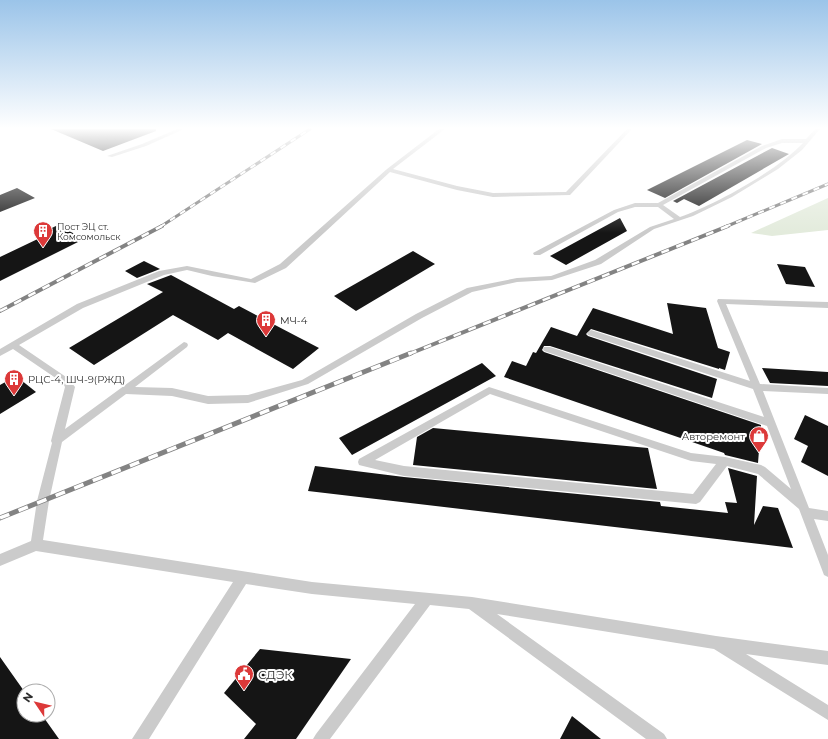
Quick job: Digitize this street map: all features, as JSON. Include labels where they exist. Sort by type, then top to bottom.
[{"type":"lane","points":[[0,353],[80,306],[162,273],[187,268],[252,281],[283,266],[398,163]]},
{"type":"lane","points":[[389,170],[457,188],[492,195],[568,194],[597,163]]},
{"type":"lane","points":[[537,253],[616,210],[635,205],[659,205],[692,185],[733,163]]},
{"type":"lane","points":[[123,390],[172,392],[208,400],[248,399],[305,382],[419,316],[470,290],[517,280],[552,278],[598,262],[652,228],[691,215],[730,196],[781,163]]},
{"type":"lane","points":[[659,205],[679,219]]},
{"type":"lane","points":[[828,305],[721,301],[757,387],[828,571]]},
{"type":"lane","points":[[591,333],[757,387],[828,391]]},
{"type":"lane","points":[[13,345],[66,381],[70,387],[43,501],[36,545]]},
{"type":"lane","points":[[56,441],[184,345]]},
{"type":"lane","points":[[547,349],[771,423]]},
{"type":"lane","points":[[725,461],[696,499],[412,472],[363,462],[489,390],[691,457],[725,461],[761,470],[805,510],[828,516]]},
{"type":"lane","points":[[0,560],[36,545],[312,588],[472,603],[716,643],[828,658]]},
{"type":"lane","points":[[140,739],[243,577]]},
{"type":"lane","points":[[322,739],[427,599]]},
{"type":"lane","points":[[472,603],[659,739]]},
{"type":"lane","points":[[716,643],[828,713]]},
{"type":"green space","points":[[828,198],[828,230],[772,236],[751,233]]},
{"type":"building","points":[[700,163],[727,163],[665,198],[647,190]]},
{"type":"building","points":[[743,163],[773,163],[699,206],[684,199],[677,203],[673,201]]},
{"type":"building","points":[[17,188],[35,198],[0,212],[0,195]]},
{"type":"building","points":[[620,218],[627,231],[566,265],[550,256]]},
{"type":"building","name":"Пост ЭЦ ст. Комсомольск","points":[[58,225],[84,239],[0,281],[0,257],[44,236],[39,234]]},
{"type":"building","points":[[413,251],[435,264],[356,311],[334,296]]},
{"type":"building","points":[[144,261],[160,269],[137,278],[125,271]]},
{"type":"building","points":[[777,264],[805,267],[815,287],[786,284]]},
{"type":"building","points":[[171,275],[234,309],[239,306],[319,348],[293,369],[228,333],[218,340],[173,315],[94,365],[69,348],[163,292],[147,284]]},
{"type":"building","points":[[667,303],[706,308],[718,348],[730,352],[725,370],[591,329],[586,334],[588,336],[717,379],[712,398],[550,346],[544,346],[542,350],[544,352],[761,425],[758,463],[725,455],[724,453],[504,377],[512,361],[526,366],[533,352],[536,353],[551,327],[577,336],[593,308],[673,334]]},
{"type":"building","points":[[482,363],[496,376],[352,455],[339,438]]},
{"type":"building","points":[[762,368],[828,372],[828,386],[770,383]]},
{"type":"building","name":"РЦС-4, ШЧ-9(РЖД)","points":[[16,376],[36,392],[0,414],[0,385]]},
{"type":"building","points":[[805,415],[828,426],[828,476],[801,462],[808,446],[794,439]]},
{"type":"building","points":[[433,428],[648,448],[657,489],[413,465],[417,437]]},
{"type":"building","points":[[315,466],[404,477],[660,502],[661,506],[728,513],[725,502],[737,503],[728,468],[757,476],[754,525],[763,506],[778,508],[793,548],[308,491]]},
{"type":"building","points":[[260,649],[351,659],[296,739],[244,739],[256,724],[224,693]]},
{"type":"building","points":[[0,657],[18,683],[16,683],[16,723],[48,723],[59,739],[0,739]]},
{"type":"building","points":[[572,716],[601,739],[560,739]]},
{"type":"railway","points":[[160,227],[257,163]]},
{"type":"railway","points":[[725,227],[828,184]]},
{"type":"railway","points":[[0,311],[162,226]]},
{"type":"railway","points":[[409,354],[728,226]]},
{"type":"railway","points":[[0,518],[411,353]]},
{"type":"place","name":"Пост ЭЦ ст. Комсомольск","points":[[43,248]]},
{"type":"place","name":"МЧ-4","points":[[266,337]]},
{"type":"place","name":"РЦС-4, ШЧ-9(РЖД)","points":[[14,396]]},
{"type":"place","name":"Авторемонт","points":[[759,453]]},
{"type":"place","name":"СДЭК","points":[[244,691]]}]
